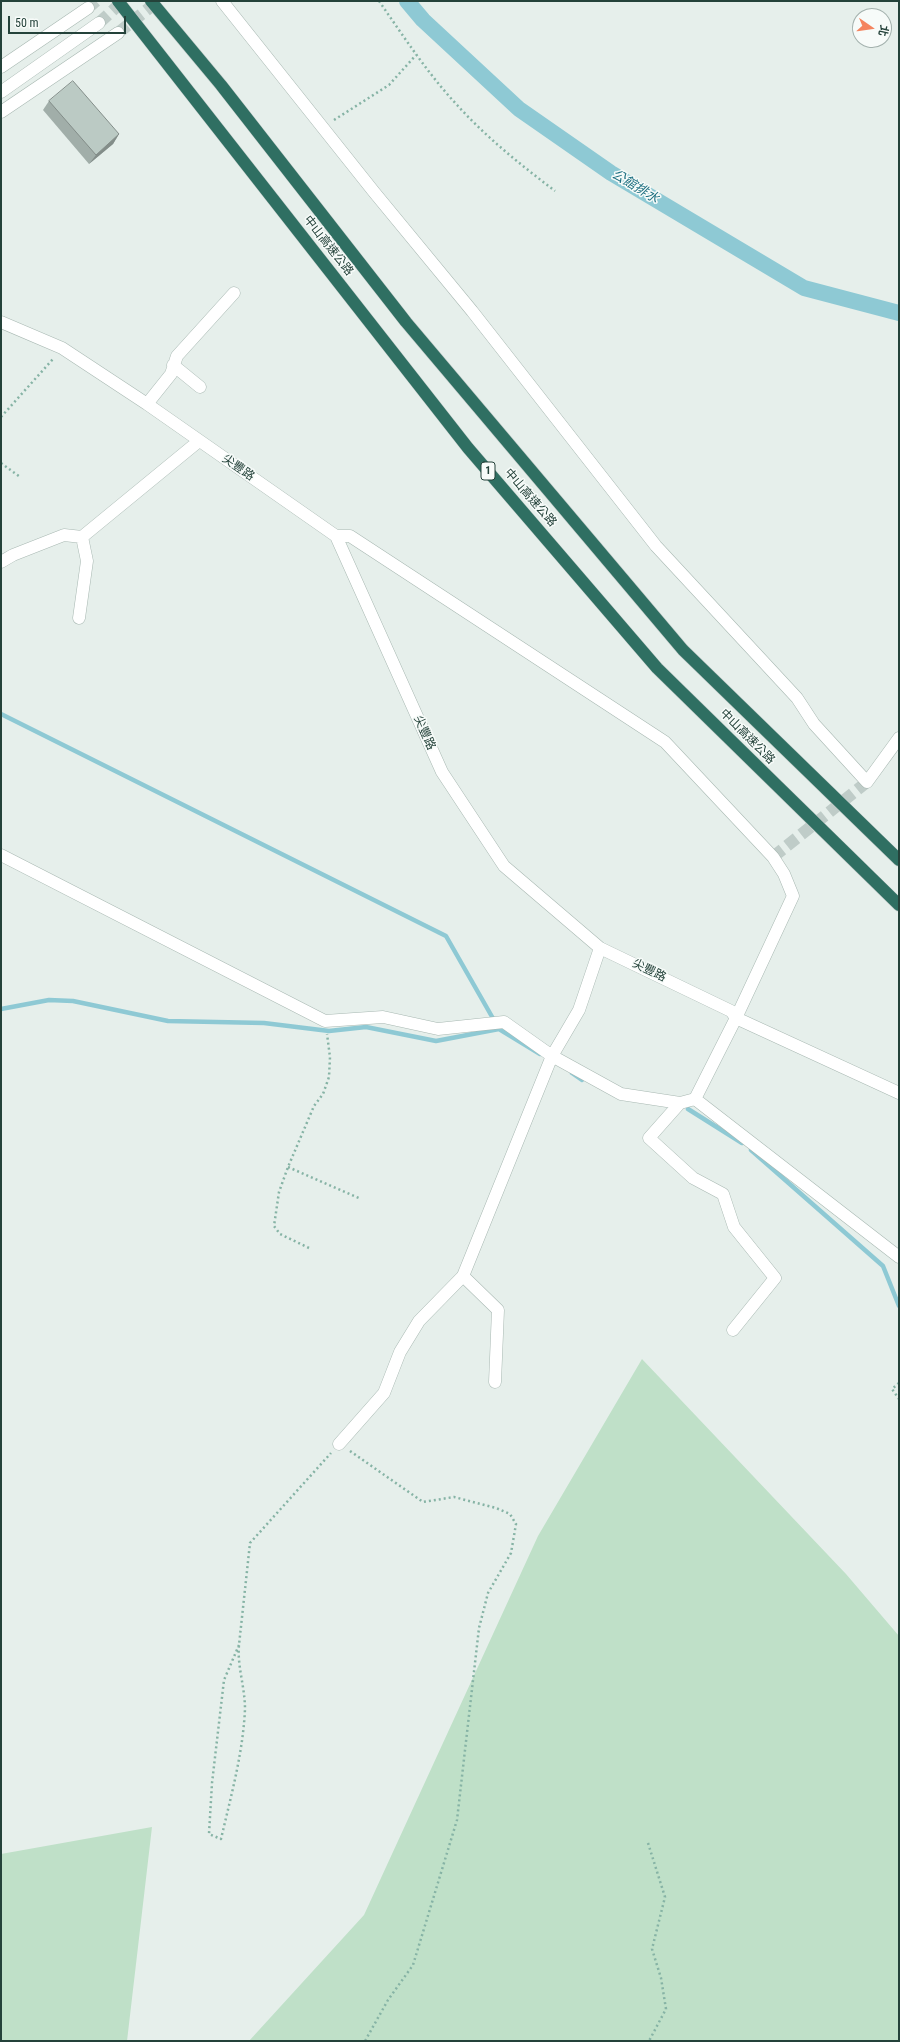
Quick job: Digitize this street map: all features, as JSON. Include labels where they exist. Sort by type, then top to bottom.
[{"type":"highway","name":"中山高速公路","points":[[118,1],[468,448],[657,668],[899,905]]},
{"type":"highway","name":"中山高速公路","points":[[151,1],[222,86],[406,322],[683,650],[899,860]]},
{"type":"street","points":[[222,1],[472,311],[656,546],[797,698],[814,724],[867,782],[899,738]]},
{"type":"street","points":[[1,67],[88,8]]},
{"type":"street","points":[[1,92],[99,23]]},
{"type":"street","points":[[1,112],[118,33]]},
{"type":"street","points":[[147,404],[171,374],[173,364],[177,356],[234,292]]},
{"type":"street","name":"尖豐路","points":[[1,322],[62,348],[147,404],[336,536],[442,772],[504,866],[600,948],[731,1011],[736,1018],[899,1094]]},
{"type":"street","points":[[173,364],[200,387]]},
{"type":"street","points":[[1,562],[13,555],[64,535],[82,537],[199,441]]},
{"type":"street","points":[[1,855],[325,1021],[383,1017],[438,1029],[504,1022],[551,1058],[621,1094],[680,1103],[695,1099],[736,1018],[793,896],[784,874],[773,857],[666,742],[350,536],[336,536]]},
{"type":"street","points":[[79,618],[87,561],[82,537]]},
{"type":"street","points":[[340,1444],[384,1393],[400,1352],[419,1322],[463,1276],[551,1058],[580,1010],[600,948]]},
{"type":"street","points":[[695,1099],[899,1257]]},
{"type":"street","points":[[680,1103],[649,1138],[694,1178],[723,1194],[734,1227],[775,1278],[733,1330]]},
{"type":"street","points":[[463,1276],[498,1310],[495,1382]]},
{"type":"path","points":[[379,1],[416,55],[458,107],[517,162],[555,190]]},
{"type":"path","points":[[323,127],[388,85],[416,55]]},
{"type":"path","points":[[1,417],[62,348]]},
{"type":"path","points":[[1,463],[20,477]]},
{"type":"path","points":[[309,1248],[280,1234],[274,1226],[280,1192],[288,1167],[314,1106],[323,1094],[329,1077],[330,1057],[325,1021]]},
{"type":"path","points":[[288,1167],[361,1199]]},
{"type":"path","points":[[899,1383],[892,1389],[899,1398]]},
{"type":"path","points":[[239,1645],[224,1680],[212,1783],[209,1834],[221,1838],[239,1759],[245,1708],[238,1658],[250,1543],[340,1444],[423,1502],[454,1497],[496,1508],[510,1514],[516,1524],[511,1553],[488,1593],[479,1628],[456,1820],[413,1965],[388,2000],[365,2041]]},
{"type":"path","points":[[648,1843],[665,1897],[652,1949],[661,1978],[666,2009],[649,2041]]},
{"type":"green space","points":[[642,1359],[846,1574],[899,1636],[899,2041],[249,2041],[364,1915],[538,1536]]},
{"type":"green space","points":[[152,1827],[127,2041],[1,2041],[1,1854]]},
{"type":"building","points":[[73,81],[119,134],[96,155],[49,101]]},
{"type":"waterway","name":"公館排水","points":[[407,1],[423,20],[519,109],[611,173],[804,288],[899,313]]},
{"type":"waterway","points":[[1,714],[446,936],[499,1029],[540,1054]]},
{"type":"waterway","points":[[1,1009],[49,1000],[73,1001],[168,1021],[264,1023],[329,1031],[366,1027],[436,1041],[499,1029]]},
{"type":"waterway","points":[[572,1073],[582,1080]]},
{"type":"waterway","points":[[688,1109],[742,1143]]},
{"type":"waterway","points":[[751,1150],[883,1266],[899,1306]]},
{"type":"tunnel","points":[[88,8],[96,1]]},
{"type":"tunnel","points":[[99,23],[123,1]]},
{"type":"tunnel","points":[[118,33],[158,1]]},
{"type":"tunnel","points":[[773,857],[867,782]]}]
